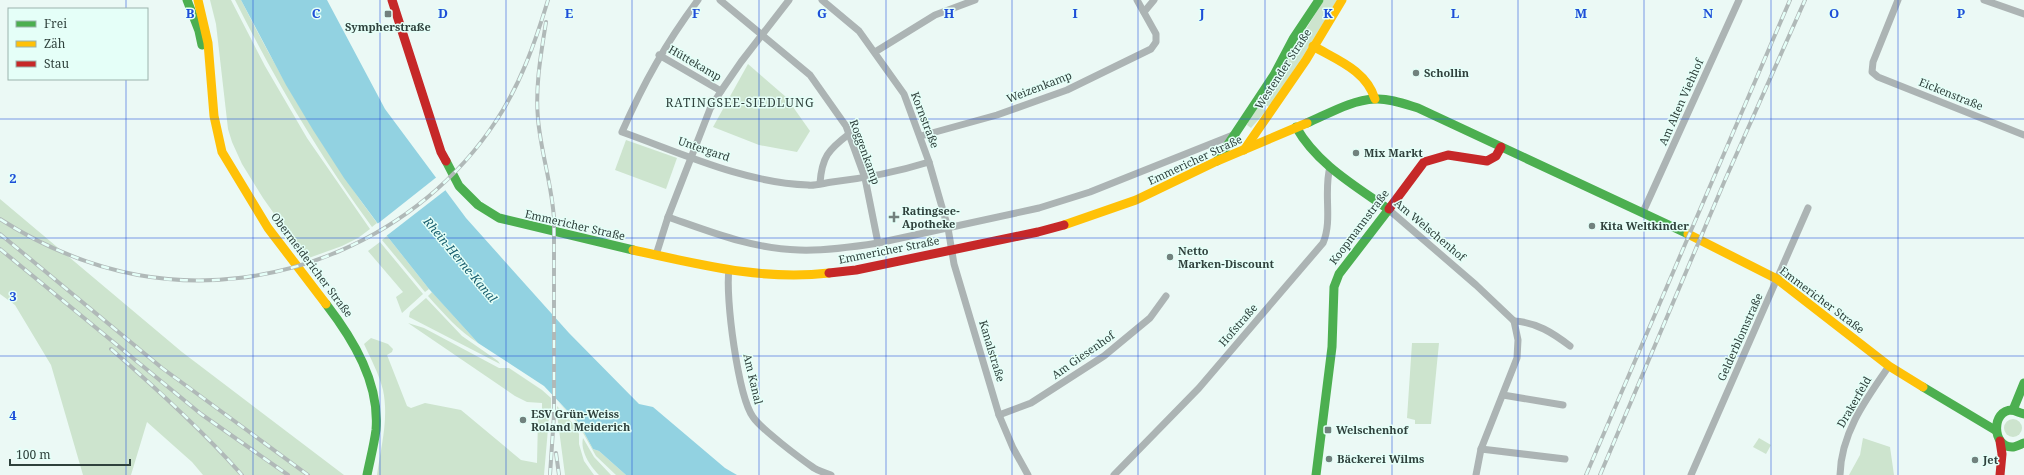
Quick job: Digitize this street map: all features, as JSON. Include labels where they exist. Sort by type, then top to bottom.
[{"type":"main road","name":"Obermeidericher Straße","points":[[187,0],[199,31],[210,73]]},
{"type":"main road","name":"Obermeidericher Straße","points":[[198,0],[208,43],[217,135],[230,167],[268,228],[347,332],[368,376],[373,393],[376,429],[367,475]]},
{"type":"main road","name":"Emmericher Straße","points":[[392,0],[441,152],[454,177],[467,196],[489,213],[510,222],[729,270],[773,276],[803,276],[856,270],[1038,232],[1107,211],[1165,187],[1217,161]]},
{"type":"main road","name":"Westender Straße","points":[[1217,161],[1226,154],[1235,134],[1280,66],[1293,39],[1318,0]]},
{"type":"main road","name":"Westender Straße","points":[[1244,150],[1342,0]]},
{"type":"main road","points":[[1313,46],[1361,75],[1374,89],[1375,99]]},
{"type":"main road","name":"Emmericher Straße","points":[[1226,154],[1244,150],[1351,104],[1375,99],[1397,102],[1418,108],[1642,212],[1728,253],[1777,279],[1889,366],[1995,430]]},
{"type":"main road","name":"Am Welschenhof","points":[[1296,127],[1301,140],[1308,148],[1330,167],[1388,209]]},
{"type":"main road","points":[[1235,134],[1235,142],[1244,150]]},
{"type":"main road","name":"Koopmannstraße","points":[[1316,475],[1332,347],[1336,280],[1343,267],[1418,169],[1428,160],[1448,155],[1487,161],[1496,156],[1501,147]]},
{"type":"main road","points":[[2012,410],[2024,382]]},
{"type":"main road","points":[[2000,475],[2002,454],[2000,441],[1995,430],[1998,419],[2002,414],[2012,410],[2024,414],[2024,387]]},
{"type":"main road","name":"Emmericher Straße","points":[[1968,414],[1988,419],[1998,419]]},
{"type":"main road","points":[[2000,441],[2009,446],[2024,443]]},
{"type":"main road","points":[[2000,475],[2015,446]]},
{"type":"street","name":"Untergard","points":[[698,0],[659,55],[639,93],[622,132],[752,177],[810,186],[820,183],[895,173],[929,162]]},
{"type":"street","name":"Roggenkamp","points":[[720,0],[810,75],[846,126],[865,178],[878,243]]},
{"type":"street","points":[[656,255],[668,217],[704,122],[720,91],[761,34],[789,0]]},
{"type":"street","name":"Kornstraße","points":[[822,0],[859,31],[904,94],[921,136],[948,228]]},
{"type":"street","points":[[875,52],[935,15],[975,0]]},
{"type":"street","points":[[1137,0],[1144,12],[1154,0]]},
{"type":"street","name":"Am Alten Viehhof","points":[[1642,212],[1739,0]]},
{"type":"street","name":"Eickenstraße","points":[[1898,0],[1873,62],[1872,72],[1878,77],[2024,135]]},
{"type":"street","points":[[1984,0],[2024,14]]},
{"type":"street","name":"Weizenkamp","points":[[921,136],[997,115],[1067,90],[1151,49],[1156,42],[1156,34],[1144,12]]},
{"type":"street","name":"Hüttekamp","points":[[659,55],[720,91]]},
{"type":"street","points":[[820,183],[821,166],[826,154],[849,134]]},
{"type":"street","name":"Emmericher Straße","points":[[668,217],[731,239],[799,250],[852,247],[878,243],[1038,208],[1083,194],[1235,134]]},
{"type":"street","points":[[1214,143],[1226,154]]},
{"type":"street","name":"Hofstraße","points":[[1114,475],[1199,388],[1323,243],[1327,234],[1326,181],[1330,167]]},
{"type":"street","name":"Gelderblomstraße","points":[[1691,475],[1808,208]]},
{"type":"street","name":"Am Welschenhof","points":[[1388,209],[1476,285],[1514,321]]},
{"type":"street","name":"Kanalstraße","points":[[948,228],[954,264],[999,415],[1013,448],[1028,475]]},
{"type":"street","name":"Am Kanal","points":[[729,270],[728,284],[736,365],[747,408],[753,419],[815,468],[831,475]]},
{"type":"street","name":"Am Giesenhof","points":[[999,415],[1031,402],[1104,356],[1150,318],[1166,296]]},
{"type":"street","points":[[1476,475],[1481,449],[1517,358],[1518,340],[1514,321],[1527,322],[1553,333],[1570,346]]},
{"type":"street","name":"Drakerfeld","points":[[1840,475],[1848,435],[1866,399],[1889,366]]},
{"type":"street","points":[[1503,395],[1563,405]]},
{"type":"street","points":[[1481,449],[1564,459]]},
{"type":"green space","points":[[210,0],[231,0],[265,66],[307,138],[370,229],[358,238],[342,246],[306,259],[263,198],[242,164],[228,129],[216,24]]},
{"type":"green space","points":[[235,0],[241,0],[304,115],[339,170],[377,223],[372,227],[316,145],[282,88]]},
{"type":"green space","points":[[1324,0],[1337,0],[1302,58],[1269,107],[1261,102]]},
{"type":"green space","points":[[748,64],[786,97],[810,131],[797,152],[759,145],[713,127]]},
{"type":"green space","points":[[1258,106],[1266,111],[1251,128],[1247,125]]},
{"type":"green space","points":[[626,140],[677,158],[666,189],[615,170]]},
{"type":"green space","points":[[0,199],[182,352],[344,475],[203,475],[192,462],[147,422],[131,475],[83,475],[51,365],[15,305],[0,294]]},
{"type":"green space","points":[[387,236],[429,289],[425,292],[382,240]]},
{"type":"green space","points":[[380,242],[423,294],[402,313],[396,297],[403,292],[368,251]]},
{"type":"green space","points":[[432,292],[478,343],[458,327],[434,303],[428,296]]},
{"type":"green space","points":[[426,298],[462,336],[498,361],[500,364],[409,317],[410,312]]},
{"type":"green space","points":[[408,323],[424,328],[499,368],[509,368],[542,390],[551,398],[551,412],[549,417],[544,475],[377,475],[384,432],[385,401],[375,367],[364,344],[371,338],[388,344],[393,349],[392,352],[387,355],[407,406],[411,408],[425,403],[461,410],[521,460],[537,463],[538,418],[542,419],[542,403],[527,402],[515,396]]},
{"type":"green space","points":[[1412,343],[1439,343],[1431,424],[1415,424],[1415,420],[1407,418]]},
{"type":"green space","points":[[558,402],[579,423],[593,449],[599,451],[626,475],[616,475],[596,456],[578,424]]},
{"type":"green space","points":[[557,406],[575,426],[579,434],[579,444],[584,461],[594,475],[565,475]]},
{"type":"green space","points":[[2013,419],[2017,420],[2021,424],[2021,432],[2017,436],[2013,437],[2009,436],[2005,432],[2004,428],[2005,424],[2009,420]]},
{"type":"green space","points":[[583,438],[594,457],[611,475],[599,475],[592,467],[584,453],[582,443]]},
{"type":"green space","points":[[1759,438],[1771,445],[1766,454],[1753,447]]},
{"type":"green space","points":[[1863,438],[1890,447],[1894,475],[1849,475],[1860,455]]},
{"type":"water","name":"Rhein-Herne-Kanal","points":[[241,0],[327,0],[385,109],[466,218],[569,333],[639,404],[653,407],[725,468],[737,475],[626,475],[599,451],[593,449],[579,423],[544,386],[478,343],[429,289],[344,178],[286,85]]},
{"type":"pier","points":[[438,176],[447,189],[385,237],[376,225]]},
{"type":"railway","points":[[0,219],[32,238],[66,254],[102,266],[138,275],[190,280],[241,278],[291,268],[340,251],[385,227],[427,198],[464,162],[496,121],[513,92],[538,32],[548,0]]},
{"type":"railway","points":[[1586,475],[1790,0]]},
{"type":"railway","points":[[1600,475],[1725,180],[1805,0]]},
{"type":"railway","points":[[546,22],[539,70],[537,107],[539,132],[551,194],[554,219],[554,415],[550,475]]},
{"type":"railway","points":[[0,234],[162,368],[308,475]]},
{"type":"railway","points":[[0,249],[201,414],[288,475]]},
{"type":"railway","points":[[111,349],[178,410],[242,475]]},
{"type":"railway","points":[[556,453],[559,475]]},
{"type":"traffic: fast","points":[[187,0],[199,31],[202,45]]},
{"type":"traffic: fast","points":[[1217,161],[1274,75],[1293,39],[1319,0]]},
{"type":"traffic: fast","points":[[1307,123],[1340,108],[1366,100],[1380,99],[1402,103],[1418,108],[1688,234]]},
{"type":"traffic: fast","points":[[1296,127],[1314,152],[1325,163],[1388,209]]},
{"type":"traffic: fast","points":[[446,161],[459,186],[478,205],[499,218],[633,250]]},
{"type":"traffic: fast","points":[[1316,475],[1332,347],[1334,287],[1339,274],[1389,209]]},
{"type":"traffic: fast","points":[[326,304],[346,332],[363,362],[374,395],[376,430],[367,475]]},
{"type":"traffic: fast","points":[[2013,410],[2024,383]]},
{"type":"traffic: fast","points":[[1923,387],[1995,430]]},
{"type":"traffic: fast","points":[[2024,414],[2012,410],[2005,412],[2000,416],[1997,422],[1998,435],[2005,445],[2014,447],[2024,443]]},
{"type":"traffic: slow","points":[[198,0],[208,43],[214,116],[222,152],[268,228],[326,304]]},
{"type":"traffic: slow","points":[[1244,150],[1306,60],[1342,0]]},
{"type":"traffic: slow","points":[[1313,46],[1341,61],[1358,73],[1371,89],[1375,99]]},
{"type":"traffic: slow","points":[[1064,225],[1136,200],[1217,161],[1307,123]]},
{"type":"traffic: slow","points":[[1688,234],[1777,279],[1889,366],[1923,387]]},
{"type":"traffic: slow","points":[[633,250],[706,266],[755,273],[779,275],[829,273]]},
{"type":"traffic: jam","points":[[392,0],[441,152],[446,161]]},
{"type":"traffic: jam","points":[[1389,209],[1424,162],[1448,155],[1487,161],[1496,156],[1501,147]]},
{"type":"traffic: jam","points":[[829,273],[856,270],[1038,232],[1064,225]]},
{"type":"traffic: jam","points":[[2000,441],[2002,454],[2000,475]]},
{"type":"place","name":"Sympherstraße","points":[[388,14]]},
{"type":"place","name":"Schollin","points":[[1416,73]]},
{"type":"place","name":"Mix Markt","points":[[1356,153]]},
{"type":"place","name":"Ratingsee- Apotheke","points":[[894,217]]},
{"type":"place","name":"Kita Weltkinder","points":[[1592,226]]},
{"type":"place","name":"Netto Marken-Discount","points":[[1170,257]]},
{"type":"place","name":"ESV Grün-Weiss Roland Meiderich","points":[[523,420]]},
{"type":"place","name":"Welschenhof","points":[[1328,430]]},
{"type":"place","name":"Bäckerei Wilms","points":[[1329,459]]},
{"type":"place","name":"Jet","points":[[1975,460]]},
{"type":"district","name":"RATINGSEE-SIEDLUNG","points":[[740,103]]}]
